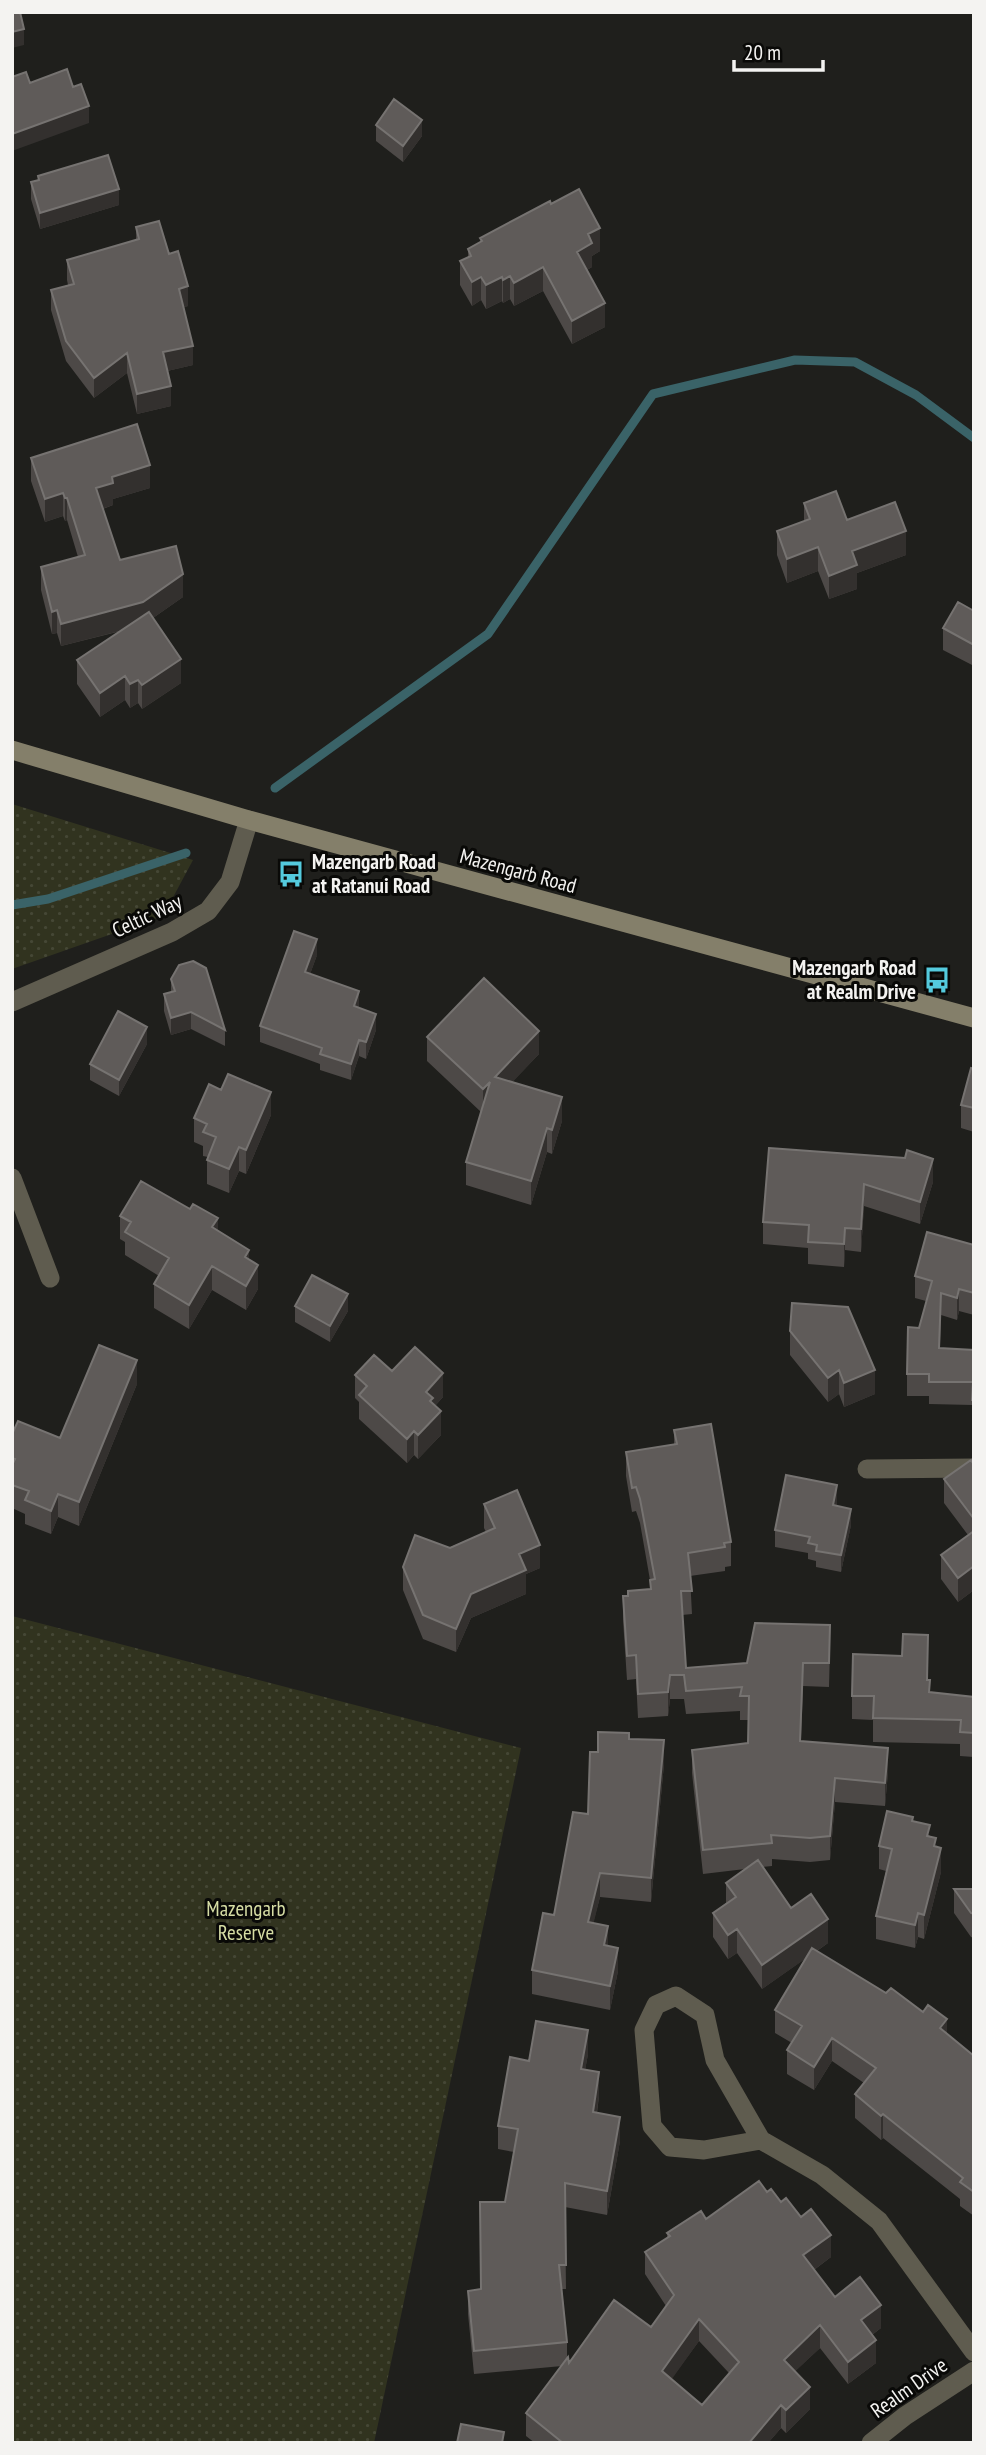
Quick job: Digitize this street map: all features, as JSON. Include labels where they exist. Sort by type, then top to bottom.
[{"type":"main road","name":"Mazengarb Road","points":[[12,750],[249,820],[974,1018]]},
{"type":"street","name":"Celtic Way","points":[[12,1002],[172,932],[208,911],[230,882],[249,820]]},
{"type":"street","points":[[12,1178],[50,1278]]},
{"type":"street","points":[[867,1469],[974,1468]]},
{"type":"street","points":[[761,2140],[704,2150],[670,2147],[652,2126],[644,2030],[656,2006],[676,1996],[705,2015],[715,2060],[761,2140],[822,2175],[879,2221],[974,2352]]},
{"type":"street","name":"Realm Drive","points":[[871,2443],[905,2416],[974,2371]]},
{"type":"green space","points":[[12,804],[193,860],[163,916],[12,969]]},
{"type":"green space","name":"Mazengarb Reserve","points":[[12,1616],[521,1748],[374,2443],[12,2443]]},
{"type":"building","points":[[12,12],[20,12],[24,29],[12,32]]},
{"type":"building","points":[[67,69],[73,87],[81,84],[89,106],[12,134],[12,77],[26,72],[30,83]]},
{"type":"building","points":[[394,99],[422,120],[403,146],[376,125]]},
{"type":"building","points":[[108,155],[119,189],[40,213],[31,182],[39,180],[38,176]]},
{"type":"building","points":[[579,189],[600,228],[588,234],[592,243],[577,252],[605,303],[572,321],[543,267],[514,283],[510,276],[486,285],[481,277],[472,282],[460,261],[471,256],[468,249],[482,241],[480,238],[550,201],[551,204]]},
{"type":"building","points":[[159,221],[169,254],[178,251],[188,286],[179,289],[193,346],[163,352],[171,386],[137,394],[127,353],[94,378],[66,341],[51,290],[74,284],[67,260],[139,239],[136,227]]},
{"type":"building","points":[[137,424],[150,465],[112,477],[113,483],[96,488],[120,560],[176,546],[183,574],[143,602],[61,624],[57,610],[52,612],[41,567],[85,555],[67,498],[63,493],[45,499],[31,458]]},
{"type":"building","points":[[836,491],[847,520],[895,502],[906,531],[852,551],[857,565],[829,576],[818,547],[787,559],[777,531],[810,519],[804,503]]},
{"type":"building","points":[[958,602],[974,611],[974,645],[943,628]]},
{"type":"building","points":[[149,612],[181,659],[142,685],[138,680],[130,684],[125,676],[100,693],[77,660]]},
{"type":"building","points":[[294,931],[317,939],[305,972],[359,991],[354,1006],[376,1014],[366,1042],[359,1040],[351,1064],[320,1054],[322,1048],[260,1026]]},
{"type":"building","points":[[193,961],[206,968],[225,1030],[191,1012],[171,1018],[164,994],[175,991],[171,979],[179,965]]},
{"type":"building","points":[[484,978],[539,1031],[495,1077],[562,1097],[552,1130],[547,1128],[531,1181],[466,1162],[490,1082],[483,1089],[427,1037]]},
{"type":"building","points":[[118,1011],[147,1027],[119,1080],[90,1064]]},
{"type":"building","points":[[971,1068],[974,1069],[974,1108],[961,1105]]},
{"type":"building","points":[[228,1074],[271,1092],[246,1150],[239,1147],[229,1169],[207,1160],[216,1137],[203,1132],[207,1124],[194,1118],[209,1084],[221,1090]]},
{"type":"building","points":[[769,1148],[905,1158],[907,1150],[933,1159],[920,1202],[864,1184],[861,1229],[845,1228],[844,1244],[808,1242],[809,1225],[763,1222]]},
{"type":"building","points":[[141,1181],[190,1209],[193,1204],[218,1218],[212,1227],[249,1250],[245,1257],[258,1265],[246,1286],[212,1266],[189,1305],[154,1284],[169,1258],[125,1232],[131,1222],[120,1216]]},
{"type":"building","points":[[927,1232],[974,1245],[974,1293],[959,1289],[957,1298],[941,1293],[939,1348],[974,1350],[974,1400],[973,1382],[929,1382],[929,1374],[907,1374],[908,1327],[919,1328],[932,1281],[915,1276]]},
{"type":"building","points":[[312,1275],[348,1294],[330,1326],[295,1306]]},
{"type":"building","points":[[792,1303],[848,1307],[875,1370],[844,1383],[839,1370],[828,1378],[790,1331]]},
{"type":"building","points":[[99,1345],[137,1360],[79,1502],[58,1494],[51,1511],[25,1500],[29,1491],[12,1485],[12,1465],[15,1459],[12,1458],[12,1431],[18,1421],[60,1438]]},
{"type":"building","points":[[415,1347],[443,1373],[426,1392],[433,1398],[430,1401],[441,1411],[418,1435],[414,1431],[407,1439],[359,1395],[367,1386],[355,1375],[374,1355],[392,1371]]},
{"type":"building","points":[[711,1424],[731,1542],[724,1543],[725,1547],[688,1553],[692,1591],[681,1591],[686,1668],[747,1663],[755,1623],[830,1625],[829,1663],[803,1663],[800,1741],[888,1748],[885,1783],[835,1778],[830,1836],[810,1838],[771,1835],[772,1843],[703,1850],[692,1750],[748,1743],[749,1696],[740,1696],[742,1687],[686,1691],[684,1675],[670,1675],[668,1692],[638,1694],[636,1655],[627,1656],[623,1596],[628,1596],[628,1591],[651,1589],[650,1580],[655,1579],[640,1499],[636,1487],[632,1488],[626,1452],[677,1444],[674,1430]]},
{"type":"building","points":[[971,1460],[974,1465],[974,1519],[944,1479]]},
{"type":"building","points":[[786,1475],[837,1485],[833,1505],[851,1509],[841,1555],[816,1551],[817,1545],[808,1543],[810,1537],[775,1530]]},
{"type":"building","points":[[517,1490],[540,1545],[519,1554],[526,1570],[471,1594],[456,1629],[423,1615],[403,1567],[415,1535],[450,1548],[495,1528],[484,1504]]},
{"type":"building","points":[[974,1531],[974,1566],[958,1578],[941,1555]]},
{"type":"building","points":[[903,1634],[928,1635],[929,1692],[974,1697],[974,1733],[960,1732],[961,1720],[873,1718],[874,1696],[852,1696],[853,1654],[902,1656]]},
{"type":"building","points":[[598,1732],[629,1733],[629,1739],[664,1740],[651,1878],[600,1873],[588,1922],[608,1926],[604,1945],[618,1948],[610,1986],[532,1970],[543,1913],[554,1915],[573,1812],[588,1814],[590,1752],[598,1752]]},
{"type":"building","points":[[887,1811],[913,1817],[912,1821],[930,1825],[927,1836],[936,1838],[934,1846],[941,1848],[924,1915],[918,1913],[915,1925],[876,1916],[892,1849],[879,1846]]},
{"type":"building","points":[[758,1860],[791,1908],[811,1894],[828,1919],[762,1965],[737,1929],[728,1935],[713,1913],[736,1897],[726,1883]]},
{"type":"building","points":[[954,1889],[974,1889],[974,1914],[971,1913]]},
{"type":"building","points":[[812,1948],[886,1993],[891,1988],[923,2012],[928,2005],[947,2019],[940,2028],[974,2056],[974,2192],[960,2182],[963,2178],[855,2094],[876,2068],[832,2038],[814,2067],[787,2050],[802,2026],[775,2010]]},
{"type":"building","points":[[536,2021],[588,2030],[581,2069],[599,2072],[593,2112],[620,2117],[607,2191],[565,2183],[566,2265],[559,2265],[567,2342],[474,2351],[468,2291],[481,2289],[480,2202],[505,2202],[518,2129],[498,2126],[510,2057],[529,2061]]},
{"type":"building","points":[[759,2181],[767,2192],[771,2189],[781,2202],[786,2198],[801,2217],[811,2209],[831,2235],[803,2255],[835,2297],[860,2277],[881,2305],[861,2320],[876,2340],[848,2362],[820,2325],[784,2360],[810,2387],[786,2410],[781,2405],[749,2443],[563,2443],[526,2413],[568,2357],[569,2363],[614,2300],[651,2327],[674,2295],[645,2252],[670,2236],[667,2233],[701,2211],[706,2219]],"holes":[[[699,2319],[739,2362],[702,2405],[662,2371]]]},
{"type":"building","points":[[461,2424],[504,2432],[502,2443],[457,2443]]},
{"type":"waterway","points":[[275,788],[488,634],[653,394],[795,360],[855,362],[916,395],[974,438]]},
{"type":"waterway","points":[[12,905],[48,899],[186,853]]},
{"type":"place","name":"Mazengarb Road at Ratanui Road","points":[[291,874]]},
{"type":"place","name":"Mazengarb Road at Realm Drive","points":[[937,980]]}]
